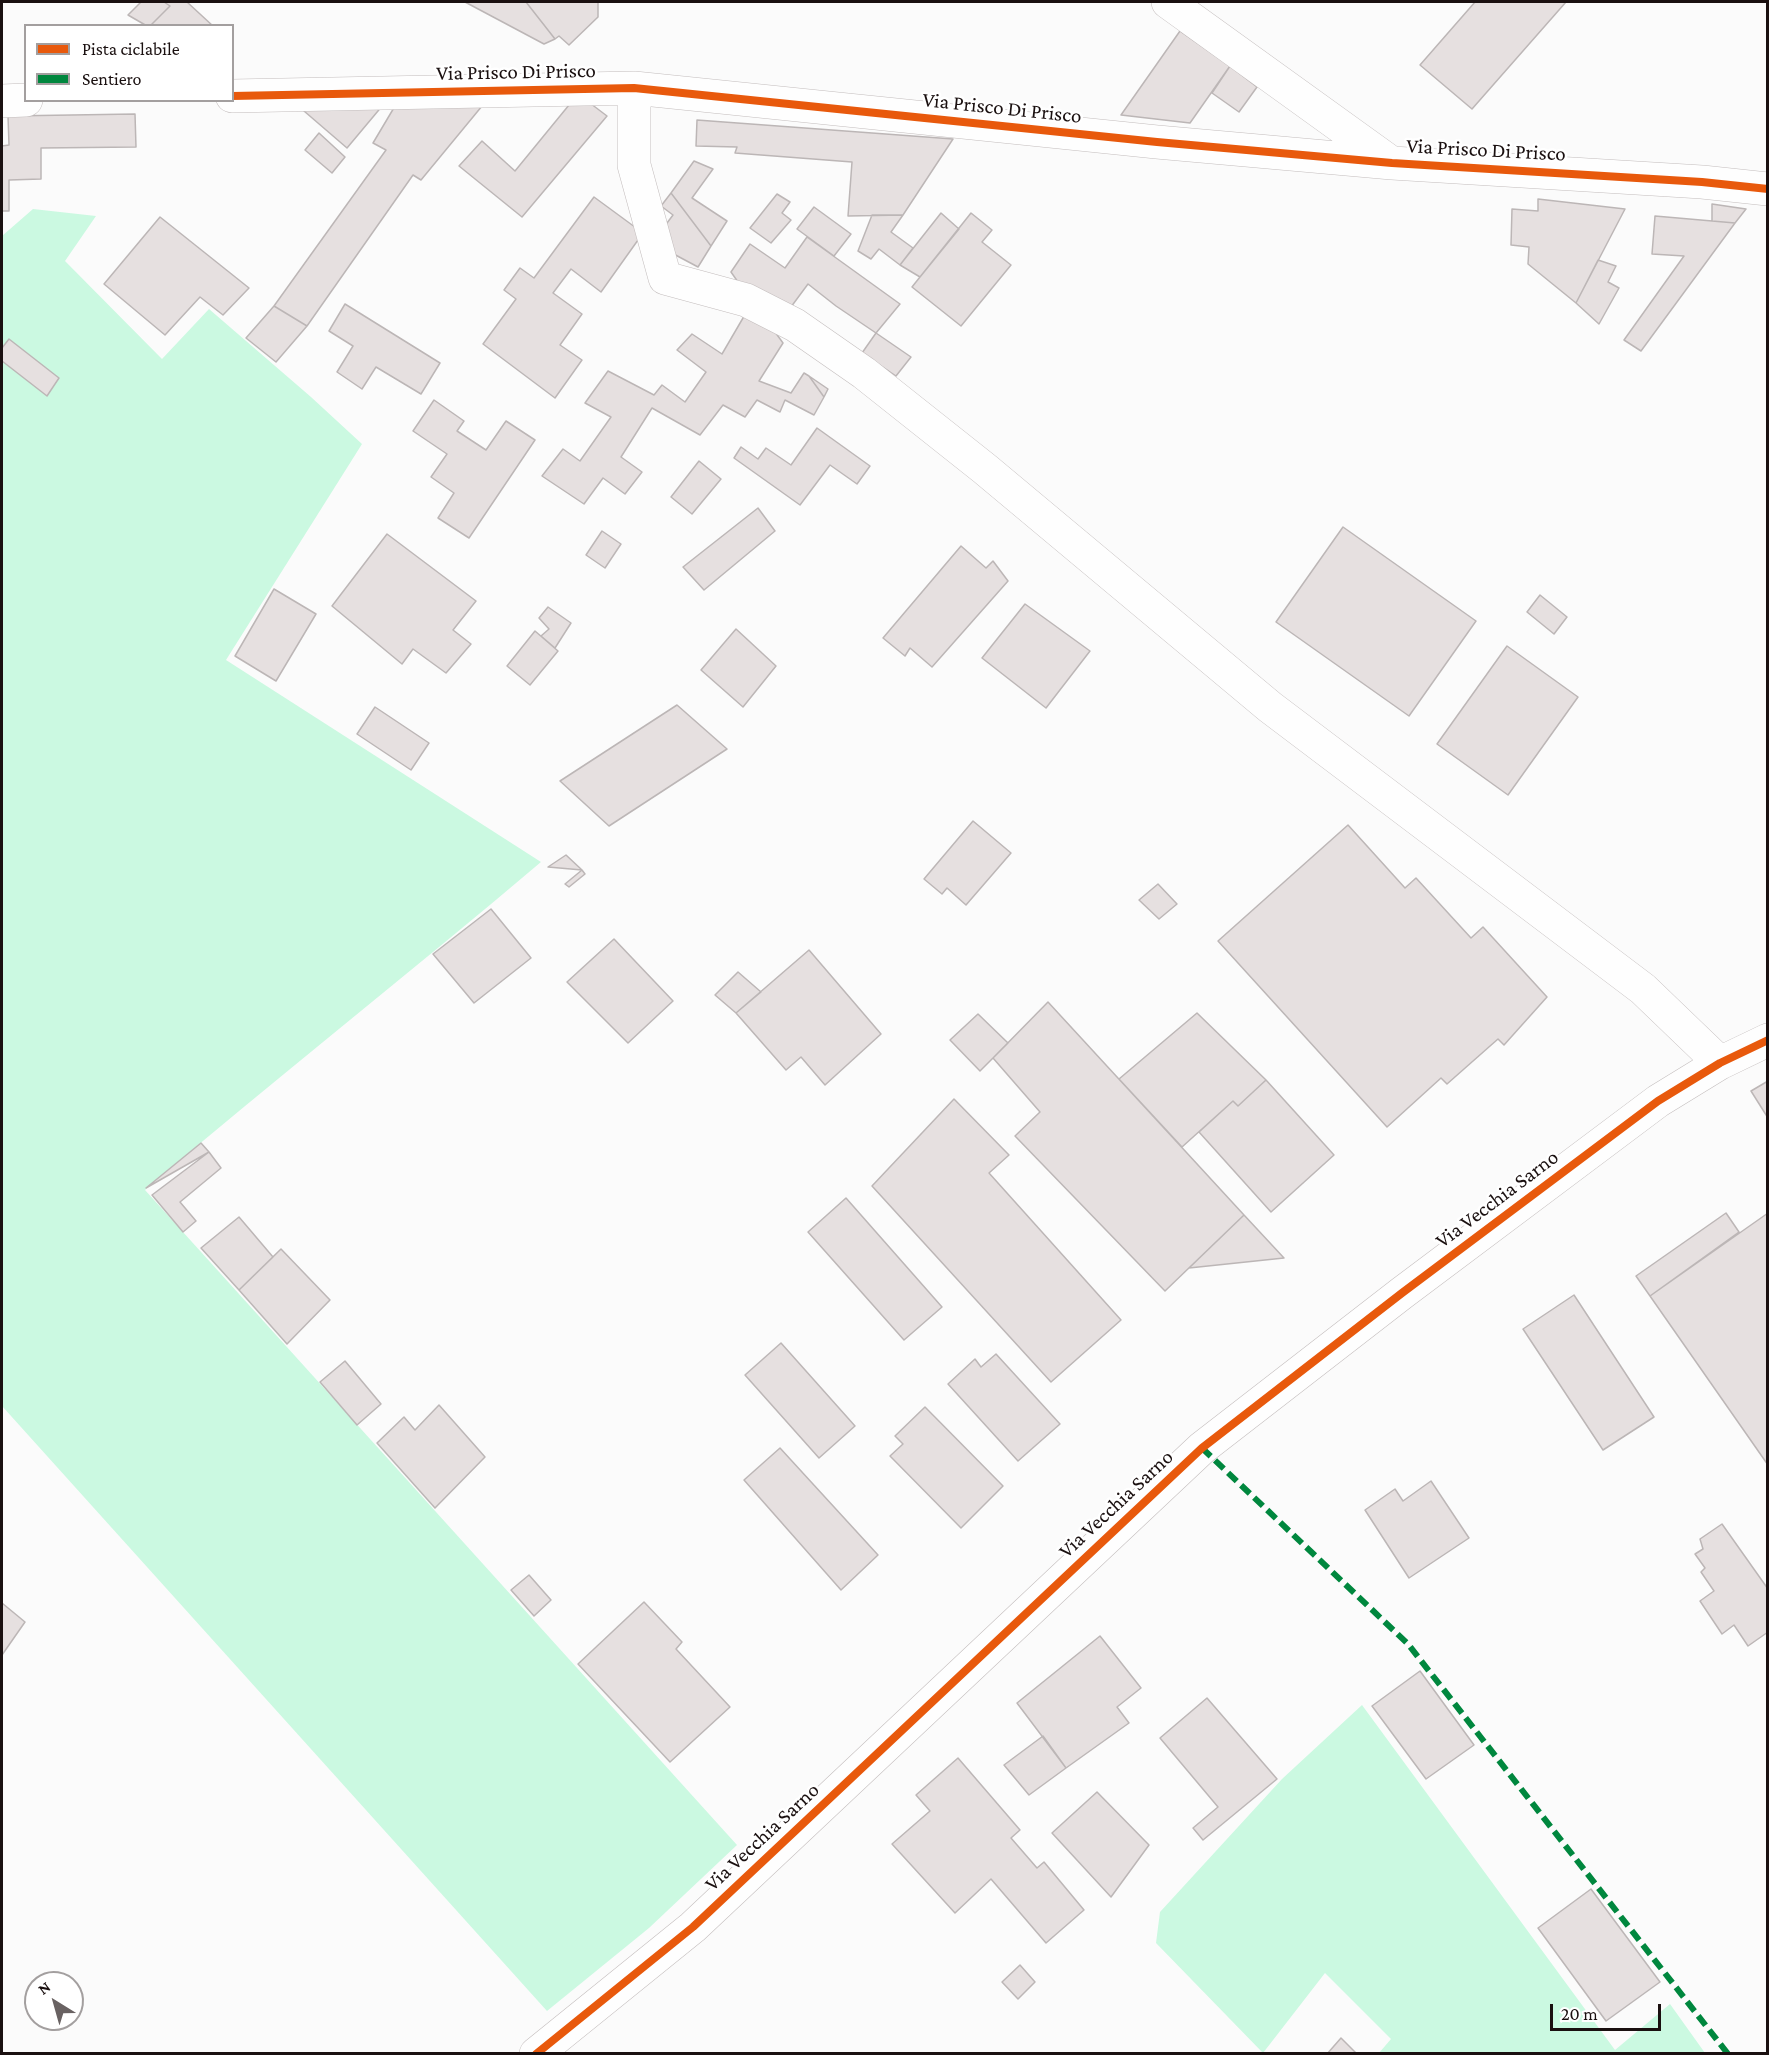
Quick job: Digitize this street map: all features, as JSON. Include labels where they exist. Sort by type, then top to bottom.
[{"type":"street","points":[[1168,2],[1392,163]]},
{"type":"street","points":[[634,88],[634,165],[665,278],[746,300],[795,325],[864,374],[985,469],[1270,707],[1643,989],[1720,1063]]},
{"type":"street","name":"Via Prisco Di Prisco","points":[[234,96],[634,88],[1157,142],[1392,163],[1702,182],[1767,189]]},
{"type":"street","points":[[2,100],[24,100]]},
{"type":"street","name":"Via Vecchia Sarno","points":[[536,2054],[693,1927],[1202,1448],[1411,1286],[1658,1101],[1720,1063],[1767,1040]]},
{"type":"green space","points":[[33,209],[96,216],[65,261],[162,359],[209,309],[362,444],[226,660],[541,862],[145,1190],[737,1845],[649,1928],[547,2011],[2,1406],[2,236]]},
{"type":"green space","points":[[1362,1705],[1615,2050],[1670,2004],[1705,2053],[1379,2053],[1391,2039],[1325,1973],[1263,2053],[1156,1943],[1160,1912],[1282,1779]]},
{"type":"building","points":[[141,2],[164,2],[170,6],[152,24],[144,24],[128,15]]},
{"type":"building","points":[[164,2],[187,2],[211,24],[152,24],[170,6]]},
{"type":"building","points":[[465,2],[526,2],[555,39],[544,44]]},
{"type":"building","points":[[526,2],[598,2],[598,17],[569,45],[559,36],[555,39]]},
{"type":"building","points":[[1475,2],[1566,2],[1472,109],[1420,65]]},
{"type":"building","points":[[1180,31],[1230,66],[1190,123],[1121,115]]},
{"type":"building","points":[[1230,66],[1257,87],[1239,112],[1212,93]]},
{"type":"building","points":[[578,94],[607,116],[522,217],[459,166],[482,141],[515,171]]},
{"type":"building","points":[[487,100],[421,180],[413,175],[307,326],[274,306],[386,150],[373,143],[395,106]]},
{"type":"building","points":[[297,105],[383,105],[347,148]]},
{"type":"building","points":[[135,114],[136,147],[41,148],[41,179],[9,180],[9,211],[2,211],[2,146],[9,145],[8,116]]},
{"type":"building","points":[[697,120],[953,139],[903,215],[848,216],[852,162],[735,153],[737,147],[696,146]]},
{"type":"building","points":[[319,133],[345,157],[332,173],[305,150]]},
{"type":"building","points":[[694,161],[713,169],[692,198],[727,221],[711,246],[671,193]]},
{"type":"building","points":[[671,193],[711,246],[698,267],[668,251],[658,235],[673,215],[661,206]]},
{"type":"building","points":[[777,194],[790,202],[782,213],[791,220],[771,243],[750,228]]},
{"type":"building","points":[[594,197],[643,233],[601,292],[571,269],[553,293],[582,314],[560,345],[582,360],[555,398],[483,344],[516,299],[504,290],[520,268],[534,278]]},
{"type":"building","points":[[1538,199],[1625,209],[1576,303],[1528,264],[1529,247],[1511,245],[1512,209],[1538,211]]},
{"type":"building","points":[[1712,204],[1746,209],[1735,223],[1712,221]]},
{"type":"building","points":[[814,207],[851,234],[834,256],[797,229]]},
{"type":"building","points":[[941,213],[959,229],[920,277],[900,265]]},
{"type":"building","points":[[971,213],[992,230],[982,242],[1011,265],[961,326],[912,287]]},
{"type":"building","points":[[872,215],[903,215],[891,232],[913,248],[900,265],[879,249],[871,259],[858,251]]},
{"type":"building","points":[[1655,216],[1735,223],[1641,351],[1624,340],[1684,256],[1652,254]]},
{"type":"building","points":[[160,217],[249,288],[223,315],[200,297],[165,335],[104,284]]},
{"type":"building","points":[[807,237],[900,304],[876,333],[808,284],[788,311],[738,282],[731,272],[750,244],[785,268]]},
{"type":"building","points":[[1598,260],[1616,266],[1608,282],[1619,288],[1599,324],[1576,303]]},
{"type":"building","points":[[345,304],[440,363],[421,394],[376,367],[362,389],[337,372],[353,346],[329,331]]},
{"type":"building","points":[[274,306],[307,326],[276,362],[246,338]]},
{"type":"building","points":[[750,306],[762,314],[783,343],[759,381],[791,393],[804,373],[809,376],[824,397],[814,415],[785,400],[780,412],[757,400],[745,417],[723,405],[700,435],[652,408],[621,457],[642,472],[625,494],[603,478],[584,504],[542,476],[563,449],[580,461],[611,417],[585,403],[608,371],[654,395],[662,385],[685,402],[706,372],[677,350],[692,334],[722,354]]},
{"type":"building","points":[[876,333],[911,357],[896,376],[862,353]]},
{"type":"building","points":[[9,339],[59,378],[47,396],[2,361],[2,348]]},
{"type":"building","points":[[809,376],[828,389],[824,397]]},
{"type":"building","points":[[434,400],[464,421],[457,431],[486,450],[506,421],[535,440],[469,538],[438,518],[454,493],[431,477],[447,454],[413,431]]},
{"type":"building","points":[[817,428],[870,466],[857,484],[830,465],[800,505],[734,458],[741,447],[758,459],[766,448],[791,465]]},
{"type":"building","points":[[699,461],[721,479],[692,514],[671,497]]},
{"type":"building","points":[[758,508],[775,531],[704,590],[683,567]]},
{"type":"building","points":[[1343,527],[1476,621],[1409,716],[1276,622]]},
{"type":"building","points":[[602,531],[621,544],[605,568],[586,555]]},
{"type":"building","points":[[387,534],[476,601],[453,630],[471,644],[446,673],[413,649],[402,664],[332,606]]},
{"type":"building","points":[[961,546],[986,568],[993,561],[1008,581],[932,667],[910,648],[905,656],[883,638]]},
{"type":"building","points":[[274,589],[316,614],[276,681],[235,656]]},
{"type":"building","points":[[1540,595],[1567,617],[1554,634],[1527,612]]},
{"type":"building","points":[[1025,604],[1090,651],[1046,708],[982,658]]},
{"type":"building","points":[[548,607],[571,623],[555,648],[541,636],[549,629],[539,618]]},
{"type":"building","points":[[736,629],[776,666],[743,707],[701,670]]},
{"type":"building","points":[[535,631],[558,651],[530,685],[507,666]]},
{"type":"building","points":[[1507,646],[1578,697],[1508,795],[1437,744]]},
{"type":"building","points":[[677,705],[727,749],[609,826],[560,781]]},
{"type":"building","points":[[375,707],[429,743],[411,770],[357,734]]},
{"type":"building","points":[[973,821],[1011,853],[966,905],[947,888],[942,894],[924,879]]},
{"type":"building","points":[[1348,825],[1405,888],[1416,878],[1471,938],[1483,927],[1547,997],[1504,1045],[1498,1039],[1447,1084],[1441,1078],[1387,1127],[1218,941]]},
{"type":"building","points":[[566,855],[582,870],[548,867]]},
{"type":"building","points":[[582,870],[585,874],[569,887],[565,884]]},
{"type":"building","points":[[1158,884],[1177,904],[1159,919],[1139,900]]},
{"type":"building","points":[[491,909],[531,958],[474,1003],[433,954]]},
{"type":"building","points":[[614,939],[673,1001],[628,1043],[567,982]]},
{"type":"building","points":[[809,950],[881,1034],[825,1085],[801,1057],[786,1070],[736,1013]]},
{"type":"building","points":[[738,972],[761,992],[736,1013],[715,995]]},
{"type":"building","points":[[1048,1002],[1244,1215],[1165,1291],[1015,1136],[1040,1112],[993,1058]]},
{"type":"building","points":[[1197,1013],[1266,1080],[1238,1106],[1233,1101],[1182,1147],[1119,1079]]},
{"type":"building","points":[[978,1014],[1008,1043],[980,1071],[950,1040]]},
{"type":"building","points":[[1266,1080],[1334,1155],[1271,1212],[1199,1132],[1233,1101],[1238,1106]]},
{"type":"building","points":[[1768,1081],[1768,1118],[1751,1091]]},
{"type":"building","points":[[954,1099],[1009,1155],[989,1173],[1121,1320],[1051,1382],[872,1186]]},
{"type":"building","points":[[201,1143],[209,1152],[146,1188]]},
{"type":"building","points":[[209,1152],[221,1168],[180,1202],[196,1221],[183,1232],[152,1195]]},
{"type":"building","points":[[846,1198],[942,1307],[904,1340],[808,1232]]},
{"type":"building","points":[[1726,1213],[1739,1232],[1650,1296],[1636,1276]]},
{"type":"building","points":[[1768,1213],[1768,1465],[1650,1296]]},
{"type":"building","points":[[1244,1215],[1284,1258],[1189,1268]]},
{"type":"building","points":[[239,1217],[273,1257],[239,1290],[201,1248]]},
{"type":"building","points":[[281,1249],[330,1300],[287,1344],[239,1290]]},
{"type":"building","points":[[1574,1295],[1654,1417],[1603,1450],[1523,1329]]},
{"type":"building","points":[[781,1343],[855,1426],[819,1458],[745,1375]]},
{"type":"building","points":[[996,1354],[1060,1424],[1018,1461],[948,1384],[975,1359],[981,1367]]},
{"type":"building","points":[[345,1361],[381,1404],[357,1425],[320,1382]]},
{"type":"building","points":[[439,1405],[485,1457],[435,1508],[377,1443],[404,1417],[415,1430]]},
{"type":"building","points":[[925,1407],[1003,1486],[961,1528],[890,1456],[903,1444],[895,1436]]},
{"type":"building","points":[[780,1448],[878,1555],[841,1590],[744,1480]]},
{"type":"building","points":[[1431,1481],[1469,1538],[1409,1578],[1365,1510],[1395,1489],[1403,1501]]},
{"type":"building","points":[[1722,1524],[1768,1589],[1768,1632],[1748,1646],[1734,1625],[1722,1634],[1700,1601],[1714,1591],[1701,1572],[1705,1568],[1695,1554],[1703,1549],[1700,1539]]},
{"type":"building","points":[[529,1575],[551,1600],[534,1616],[511,1590]]},
{"type":"building","points":[[644,1602],[682,1642],[676,1649],[730,1707],[670,1762],[578,1664]]},
{"type":"building","points":[[2,1603],[25,1622],[2,1655]]},
{"type":"building","points":[[1100,1636],[1141,1688],[1117,1707],[1129,1723],[1066,1768],[1017,1703]]},
{"type":"building","points":[[1420,1671],[1474,1745],[1426,1779],[1372,1706]]},
{"type":"building","points":[[1207,1698],[1277,1779],[1203,1840],[1193,1828],[1218,1807],[1160,1738]]},
{"type":"building","points":[[1043,1736],[1066,1768],[1029,1795],[1004,1765]]},
{"type":"building","points":[[958,1758],[1020,1830],[1011,1838],[1037,1868],[1044,1862],[1084,1910],[1046,1943],[991,1879],[955,1913],[892,1844],[930,1811],[916,1795]]},
{"type":"building","points":[[1097,1792],[1149,1845],[1111,1897],[1052,1833]]},
{"type":"building","points":[[1591,1889],[1660,1982],[1606,2021],[1538,1928]]},
{"type":"building","points":[[1020,1965],[1035,1982],[1018,1999],[1002,1982]]},
{"type":"building","points":[[1341,2038],[1357,2054],[1327,2054]]},
{"type":"marked path","points":[[1202,1448],[1408,1644],[1728,2054]]},
{"type":"cycle path","points":[[234,96],[634,88],[1157,142],[1392,163],[1702,182],[1768,189]]},
{"type":"cycle path","points":[[536,2054],[693,1927],[1202,1448],[1402,1293],[1658,1101],[1720,1063],[1768,1040]]}]
